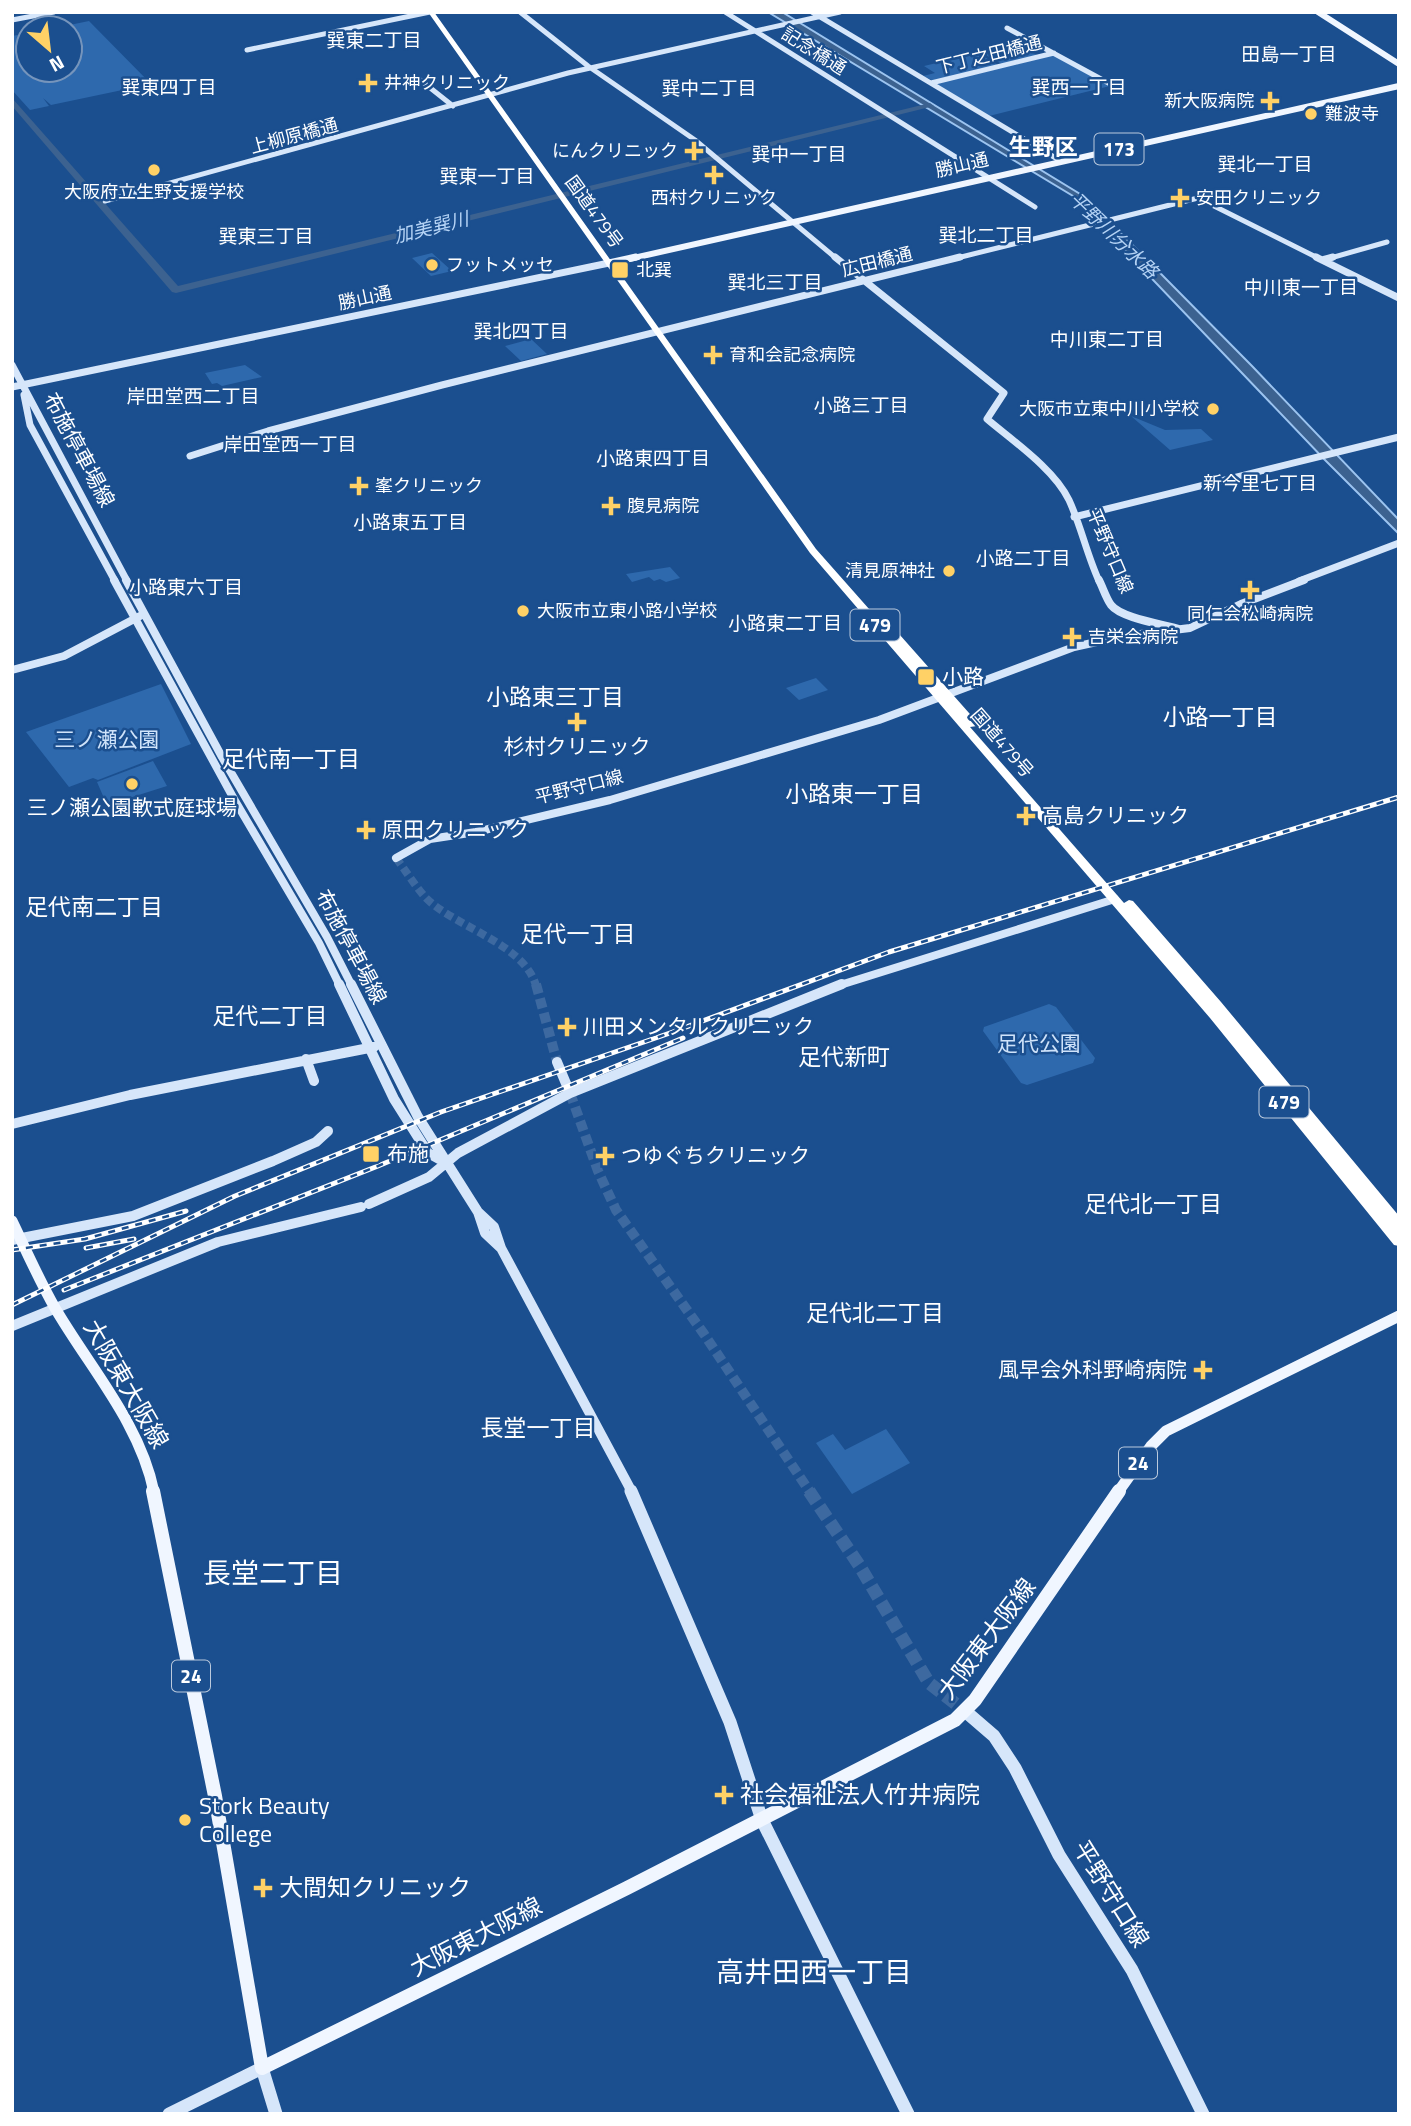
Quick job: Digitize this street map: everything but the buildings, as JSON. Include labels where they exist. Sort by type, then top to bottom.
[{"type":"highway","name":"国道479号","points":[[430,12],[493,95],[660,330],[813,551],[1178,960],[1399,1226]]},
{"type":"highway","name":"国道479号","points":[[438,12],[493,95]]},
{"type":"highway","name":"国道479号","points":[[942,696],[1220,1023],[1399,1241]]},
{"type":"main road","points":[[1318,12],[1399,61]]},
{"type":"main road","points":[[1325,12],[1399,61]]},
{"type":"main road","name":"勝山通","points":[[612,263],[1399,84]]},
{"type":"main road","name":"勝山通","points":[[1037,166],[1399,84]]},
{"type":"main road","name":"大阪東大阪線","points":[[12,1221],[17,1239],[55,1308],[108,1388],[148,1464],[215,1796],[262,2068],[762,1819],[918,1740],[965,1712],[1040,1609],[1123,1485],[1151,1446],[1166,1431],[1399,1316]]},
{"type":"street","points":[[12,20],[54,12]]},
{"type":"street","points":[[247,50],[430,12]]},
{"type":"street","name":"平野守口線","points":[[520,12],[592,69],[675,125],[1004,393],[987,419],[1052,478],[1068,498],[1087,556],[1112,607],[1129,617],[1143,618],[1183,630]]},
{"type":"street","name":"記念橋通","points":[[725,12],[1035,207]]},
{"type":"street","points":[[811,12],[1059,160]]},
{"type":"street","points":[[820,17],[840,12]]},
{"type":"street","name":"上柳原橋通","points":[[105,201],[592,69],[820,17]]},
{"type":"street","points":[[1007,28],[1114,86]]},
{"type":"street","name":"下丁之田橋通","points":[[931,83],[1054,53]]},
{"type":"street","points":[[419,79],[453,106]]},
{"type":"street","name":"広田橋通","points":[[190,456],[268,431],[660,330],[1200,199],[1322,260]]},
{"type":"street","points":[[1322,260],[1387,242]]},
{"type":"street","points":[[1322,260],[1399,298]]},
{"type":"street","name":"勝山通","points":[[23,385],[612,263]]},
{"type":"street","points":[[12,365],[23,385]]},
{"type":"street","name":"173","points":[[12,387],[23,385]]},
{"type":"street","name":"布施停車場線","points":[[23,385],[44,430],[249,805],[327,937],[398,1105],[428,1153],[446,1163]]},
{"type":"street","name":"布施停車場線","points":[[23,385],[21,391],[27,402],[30,425],[135,619],[375,1047],[446,1163]]},
{"type":"street","points":[[1074,517],[1399,437]]},
{"type":"street","points":[[1183,630],[1399,543]]},
{"type":"street","points":[[12,670],[64,656],[146,613]]},
{"type":"street","name":"平野守口線","points":[[396,858],[430,839],[485,830],[624,796],[879,720],[1074,647],[1124,636],[1183,630]]},
{"type":"street","points":[[12,1326],[218,1242],[365,1205],[429,1177],[458,1153],[570,1093],[843,984],[1115,900]]},
{"type":"street","points":[[12,1124],[130,1095],[375,1047]]},
{"type":"street","points":[[306,1059],[314,1082]]},
{"type":"street","points":[[557,1062],[570,1093]]},
{"type":"street","points":[[17,1239],[88,1227],[132,1216],[273,1161],[316,1142],[328,1131]]},
{"type":"street","points":[[446,1163],[478,1212],[485,1233],[501,1248],[627,1481],[730,1722],[762,1819],[908,2114]]},
{"type":"street","name":"平野守口線","points":[[965,1712],[982,1722],[1019,1772],[1050,1840],[1139,1983],[1203,2114]]},
{"type":"street","points":[[169,2114],[262,2068],[276,2114]]},
{"type":"green space","points":[[89,21],[151,84],[51,105],[43,98],[49,106],[30,110],[12,90],[12,36],[14,84],[84,84],[84,22]]},
{"type":"green space","points":[[1018,45],[1037,55],[1002,64],[982,53]]},
{"type":"green space","points":[[978,53],[998,65],[934,81],[923,76],[935,73],[924,66]]},
{"type":"green space","points":[[1054,55],[1110,86],[989,116],[935,84]]},
{"type":"green space","name":"フットメッセ","points":[[432,253],[452,271],[431,276],[412,258]]},
{"type":"green space","points":[[531,339],[547,354],[521,361],[505,346]]},
{"type":"green space","points":[[245,365],[262,377],[222,386],[212,384],[205,373]]},
{"type":"green space","points":[[1131,416],[1165,430],[1201,429],[1213,440],[1170,450]]},
{"type":"green space","points":[[670,567],[680,578],[666,582],[660,579],[654,581],[649,577],[632,582],[626,574]]},
{"type":"green space","points":[[816,678],[828,690],[799,700],[786,688]]},
{"type":"green space","name":"三ノ瀬公園","points":[[161,684],[191,744],[98,780],[93,778],[69,787],[26,732]]},
{"type":"green space","name":"三ノ瀬公園軟式庭球場","points":[[153,761],[167,786],[107,805],[97,782]]},
{"type":"green space","name":"足代公園","points":[[1049,1004],[1056,1007],[1095,1058],[1093,1063],[1027,1085],[1021,1083],[983,1031],[984,1027]]},
{"type":"green space","points":[[886,1429],[910,1463],[852,1494],[816,1443],[833,1434],[845,1450]]},
{"type":"water","name":"平野川分水路","points":[[768,12],[782,12],[1085,197],[1399,520],[1399,534],[1073,196]]},
{"type":"waterway","name":"加美巽川","points":[[12,100],[176,290],[930,106]]},
{"type":"tunnel","points":[[396,858],[426,898],[504,947],[529,971],[536,986]]},
{"type":"tunnel","points":[[536,984],[557,1062]]},
{"type":"tunnel","points":[[570,1093],[598,1171],[616,1210],[704,1334],[810,1492]]},
{"type":"tunnel","points":[[809,1491],[859,1565],[929,1683],[965,1711]]},
{"type":"railway","points":[[12,1305],[235,1196],[441,1112],[670,1033],[889,952],[1399,797]]},
{"type":"railway","points":[[64,1290],[378,1166],[683,1038]]},
{"type":"railway","points":[[12,1250],[85,1239],[186,1211]]},
{"type":"railway","points":[[86,1248],[134,1239]]},
{"type":"place","name":"井神クリニック","points":[[368,83]]},
{"type":"place","name":"新大阪病院","points":[[1270,101]]},
{"type":"place","name":"難波寺","points":[[1311,114]]},
{"type":"place","name":"にんクリニック","points":[[694,151]]},
{"type":"place","name":"大阪府立生野支援学校","points":[[154,170]]},
{"type":"place","name":"西村クリニック","points":[[714,175]]},
{"type":"place","name":"安田クリニック","points":[[1180,198]]},
{"type":"place","name":"フットメッセ","points":[[432,265]]},
{"type":"place","name":"北巽","points":[[620,270]]},
{"type":"place","name":"育和会記念病院","points":[[713,355]]},
{"type":"place","name":"大阪市立東中川小学校","points":[[1213,409]]},
{"type":"place","name":"峯クリニック","points":[[359,486]]},
{"type":"place","name":"腹見病院","points":[[611,506]]},
{"type":"place","name":"清見原神社","points":[[949,571]]},
{"type":"place","name":"同仁会松崎病院","points":[[1250,590]]},
{"type":"place","name":"大阪市立東小路小学校","points":[[523,611]]},
{"type":"place","name":"吉栄会病院","points":[[1072,637]]},
{"type":"place","name":"小路","points":[[926,677]]},
{"type":"place","name":"杉村クリニック","points":[[577,722]]},
{"type":"place","name":"三ノ瀬公園軟式庭球場","points":[[132,784]]},
{"type":"place","name":"高島クリニック","points":[[1026,816]]},
{"type":"place","name":"原田クリニック","points":[[366,830]]},
{"type":"place","name":"川田メンタルクリニック","points":[[567,1027]]},
{"type":"place","name":"布施","points":[[371,1154]]},
{"type":"place","name":"つゆぐちクリニック","points":[[605,1156]]},
{"type":"place","name":"風早会外科野崎病院","points":[[1203,1370]]},
{"type":"place","name":"社会福祉法人竹井病院","points":[[724,1795]]},
{"type":"place","name":"Stork Beauty College","points":[[185,1820]]},
{"type":"place","name":"大間知クリニック","points":[[263,1888]]},
{"type":"district","name":"巽東二丁目","points":[[374,40]]},
{"type":"district","name":"田島一丁目","points":[[1289,54]]},
{"type":"district","name":"巽東四丁目","points":[[169,87]]},
{"type":"district","name":"巽西一丁目","points":[[1079,87]]},
{"type":"district","name":"巽中二丁目","points":[[709,88]]},
{"type":"district","name":"生野区","points":[[1043,147]]},
{"type":"district","name":"巽中一丁目","points":[[799,154]]},
{"type":"district","name":"巽北一丁目","points":[[1265,164]]},
{"type":"district","name":"巽東一丁目","points":[[487,176]]},
{"type":"district","name":"巽北二丁目","points":[[986,235]]},
{"type":"district","name":"巽東三丁目","points":[[266,236]]},
{"type":"district","name":"巽北三丁目","points":[[775,282]]},
{"type":"district","name":"中川東一丁目","points":[[1301,287]]},
{"type":"district","name":"巽北四丁目","points":[[521,331]]},
{"type":"district","name":"中川東二丁目","points":[[1107,339]]},
{"type":"district","name":"岸田堂西二丁目","points":[[193,396]]},
{"type":"district","name":"小路三丁目","points":[[861,405]]},
{"type":"district","name":"岸田堂西一丁目","points":[[290,444]]},
{"type":"district","name":"小路東四丁目","points":[[653,458]]},
{"type":"district","name":"新今里七丁目","points":[[1260,483]]},
{"type":"district","name":"小路東五丁目","points":[[410,522]]},
{"type":"district","name":"小路二丁目","points":[[1023,558]]},
{"type":"district","name":"小路東六丁目","points":[[186,587]]},
{"type":"district","name":"小路東二丁目","points":[[785,623]]},
{"type":"district","name":"小路東三丁目","points":[[555,697]]},
{"type":"district","name":"小路一丁目","points":[[1220,717]]},
{"type":"district","name":"足代南一丁目","points":[[291,759]]},
{"type":"district","name":"小路東一丁目","points":[[854,794]]},
{"type":"district","name":"足代南二丁目","points":[[94,907]]},
{"type":"district","name":"足代一丁目","points":[[578,934]]},
{"type":"district","name":"足代二丁目","points":[[270,1016]]},
{"type":"district","name":"足代新町","points":[[844,1057]]},
{"type":"district","name":"足代北一丁目","points":[[1153,1204]]},
{"type":"district","name":"足代北二丁目","points":[[875,1313]]},
{"type":"district","name":"長堂一丁目","points":[[538,1428]]},
{"type":"district","name":"長堂二丁目","points":[[273,1573]]},
{"type":"district","name":"高井田西一丁目","points":[[814,1972]]}]
